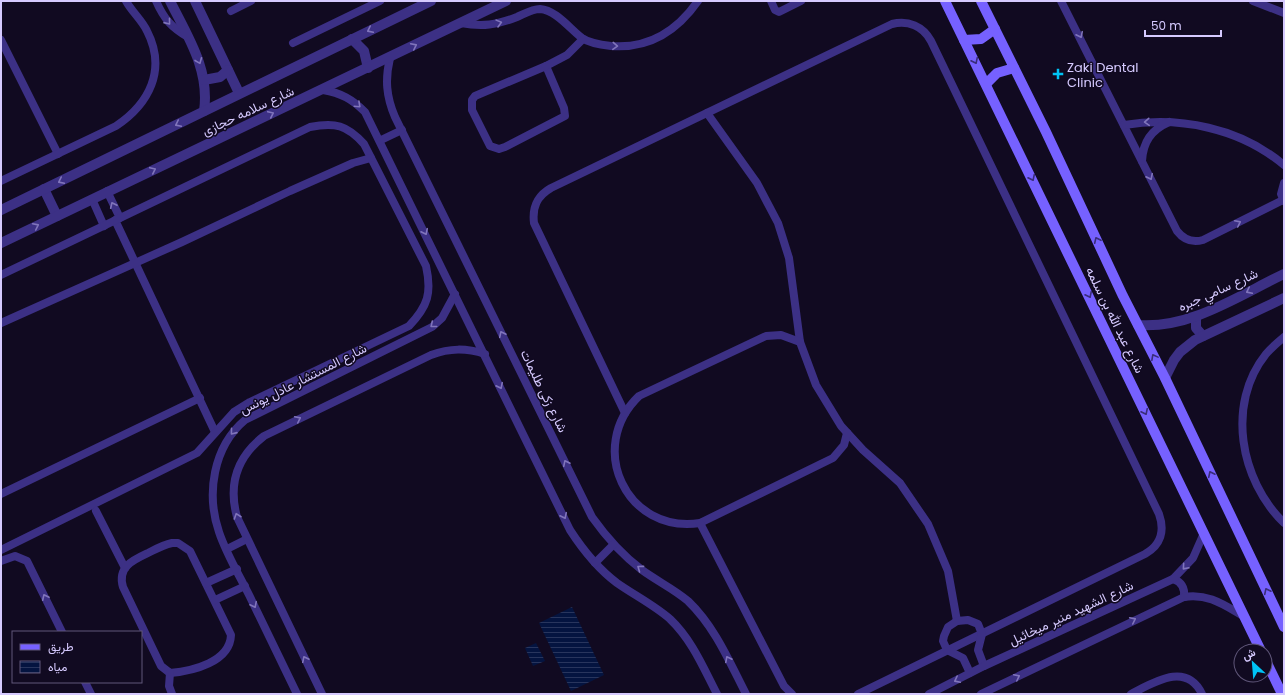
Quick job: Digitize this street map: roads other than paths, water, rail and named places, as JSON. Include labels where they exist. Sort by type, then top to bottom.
[{"type":"main road","name":"شارع عبد الله بن سلمه","points":[[945,1],[1257,643]]},
{"type":"main road","name":"شارع عبد الله بن سلمه","points":[[981,1],[1165,378],[1284,627]]},
{"type":"main road","points":[[964,40],[981,39],[995,29]]},
{"type":"main road","points":[[986,84],[997,73],[1014,68]]},
{"type":"main road","points":[[1273,675],[1282,694]]},
{"type":"street","points":[[1,181],[116,126],[131,116],[143,103],[151,87],[155,70],[151,41],[147,30],[126,1]]},
{"type":"street","points":[[156,1],[173,28],[188,37]]},
{"type":"street","points":[[170,1],[199,61],[204,80],[204,111]]},
{"type":"street","points":[[195,1],[239,93]]},
{"type":"street","points":[[231,11],[251,1]]},
{"type":"street","points":[[293,43],[380,1]]},
{"type":"street","name":"شارع سلامه حجازى","points":[[1,210],[431,1]]},
{"type":"street","name":"شارع سلامه حجازى","points":[[1,243],[390,58],[506,1]]},
{"type":"street","points":[[461,23],[475,26],[490,26],[540,9],[549,12],[583,39],[601,45],[620,47],[652,40],[674,28],[688,15],[698,1]]},
{"type":"street","points":[[771,1],[775,10],[779,12],[801,1]]},
{"type":"street","points":[[1061,1],[1070,16],[1177,231],[1182,237],[1188,241],[1203,240],[1284,201],[1281,194],[1284,183]]},
{"type":"street","points":[[1068,1],[1070,16]]},
{"type":"street","points":[[1253,1],[1284,13]]},
{"type":"street","points":[[625,413],[537,229],[533,217],[535,205],[541,195],[551,188],[892,24],[903,22],[914,25],[924,31],[931,41],[1160,514],[1162,527],[1160,539],[1150,551],[858,694]]},
{"type":"street","points":[[352,39],[364,51],[368,68]]},
{"type":"street","points":[[546,66],[564,108],[565,116],[505,147],[499,149],[490,146],[472,110],[472,100],[475,96],[546,66],[567,55],[583,39]]},
{"type":"street","points":[[1,40],[58,154]]},
{"type":"street","name":"شارع زكى طليمات","points":[[390,58],[386,88],[389,103],[592,517],[613,545],[634,563],[686,600],[700,613],[722,645],[746,694]]},
{"type":"street","points":[[204,80],[220,77],[228,70]]},
{"type":"street","points":[[323,90],[339,93],[354,100],[365,112],[381,140],[570,530],[583,549],[616,582],[663,613],[681,631],[695,650],[717,694]]},
{"type":"street","points":[[707,113],[757,183],[778,223],[789,258],[800,342],[816,385],[831,413],[847,433],[863,450],[900,483],[928,524],[948,571],[957,621]]},
{"type":"street","points":[[1124,124],[1154,121],[1193,124],[1238,137],[1259,148],[1284,165]]},
{"type":"street","points":[[1142,162],[1146,141],[1152,133],[1170,122]]},
{"type":"street","points":[[1,275],[310,127],[325,124],[340,126],[354,133],[364,144],[426,266],[429,282],[427,299],[420,314],[409,326],[250,402],[234,412],[197,453],[1,550]]},
{"type":"street","points":[[381,140],[402,130]]},
{"type":"street","points":[[1,323],[353,163],[371,158]]},
{"type":"street","points":[[44,189],[57,216]]},
{"type":"street","points":[[107,192],[135,262],[215,432]]},
{"type":"street","points":[[92,199],[104,226]]},
{"type":"street","points":[[398,209],[411,202]]},
{"type":"street","points":[[405,224],[418,217]]},
{"type":"street","name":"شارع سامي جبره","points":[[1138,325],[1173,324],[1196,317],[1284,274]]},
{"type":"street","name":"شارع المستشار عادل يونس","points":[[297,694],[219,532],[213,498],[214,480],[224,445],[236,427],[254,415],[420,334],[442,318],[455,294]]},
{"type":"street","points":[[1165,378],[1169,368],[1180,352],[1195,340],[1284,298]]},
{"type":"street","points":[[1196,317],[1196,328],[1203,336]]},
{"type":"street","points":[[800,342],[781,335],[759,339],[639,396],[625,413],[615,439],[615,459],[619,478],[630,496],[645,511],[664,521],[686,525],[700,523],[833,458],[844,445],[847,433]]},
{"type":"street","points":[[1284,337],[1267,353],[1255,372],[1246,398],[1242,425],[1244,447],[1250,471],[1261,494],[1276,515],[1284,523]]},
{"type":"street","points":[[322,694],[236,517],[232,495],[238,468],[253,444],[264,436],[431,355],[444,350],[458,349],[485,354]]},
{"type":"street","points":[[1,494],[200,398]]},
{"type":"street","points":[[96,511],[125,568]]},
{"type":"street","points":[[700,523],[784,686],[792,694]]},
{"type":"street","name":"شارع الشهيد منير ميخائيل","points":[[929,694],[984,666],[1173,579],[1192,558],[1204,533]]},
{"type":"street","points":[[227,549],[247,539]]},
{"type":"street","points":[[178,543],[190,551],[206,583],[231,635],[228,649],[223,655],[201,666],[170,672],[161,666],[123,587],[122,577],[125,568],[132,561],[165,544],[178,543]]},
{"type":"street","points":[[595,562],[613,545]]},
{"type":"street","points":[[1,561],[15,556],[27,561],[62,631]]},
{"type":"street","points":[[206,583],[237,569]]},
{"type":"street","points":[[1173,579],[1179,581],[1183,587],[1184,597]]},
{"type":"street","points":[[215,600],[245,586]]},
{"type":"street","points":[[982,694],[1184,597],[1204,596],[1214,599],[1245,617]]},
{"type":"street","points":[[970,673],[963,658],[947,650],[943,641],[945,631],[957,621],[973,621],[978,624],[982,634],[978,650],[984,666]]},
{"type":"street","points":[[170,672],[169,686],[172,694]]},
{"type":"street","points":[[1131,694],[1162,680],[1179,676],[1195,684],[1202,694]]},
{"type":"street","points":[[86,683],[91,694]]},
{"type":"water","points":[[572,607],[604,675],[571,691],[539,623]]},
{"type":"water","points":[[536,643],[545,661],[533,666],[525,648]]},
{"type":"place","name":"Zaki Dental Clinic","points":[[1058,74]]}]
